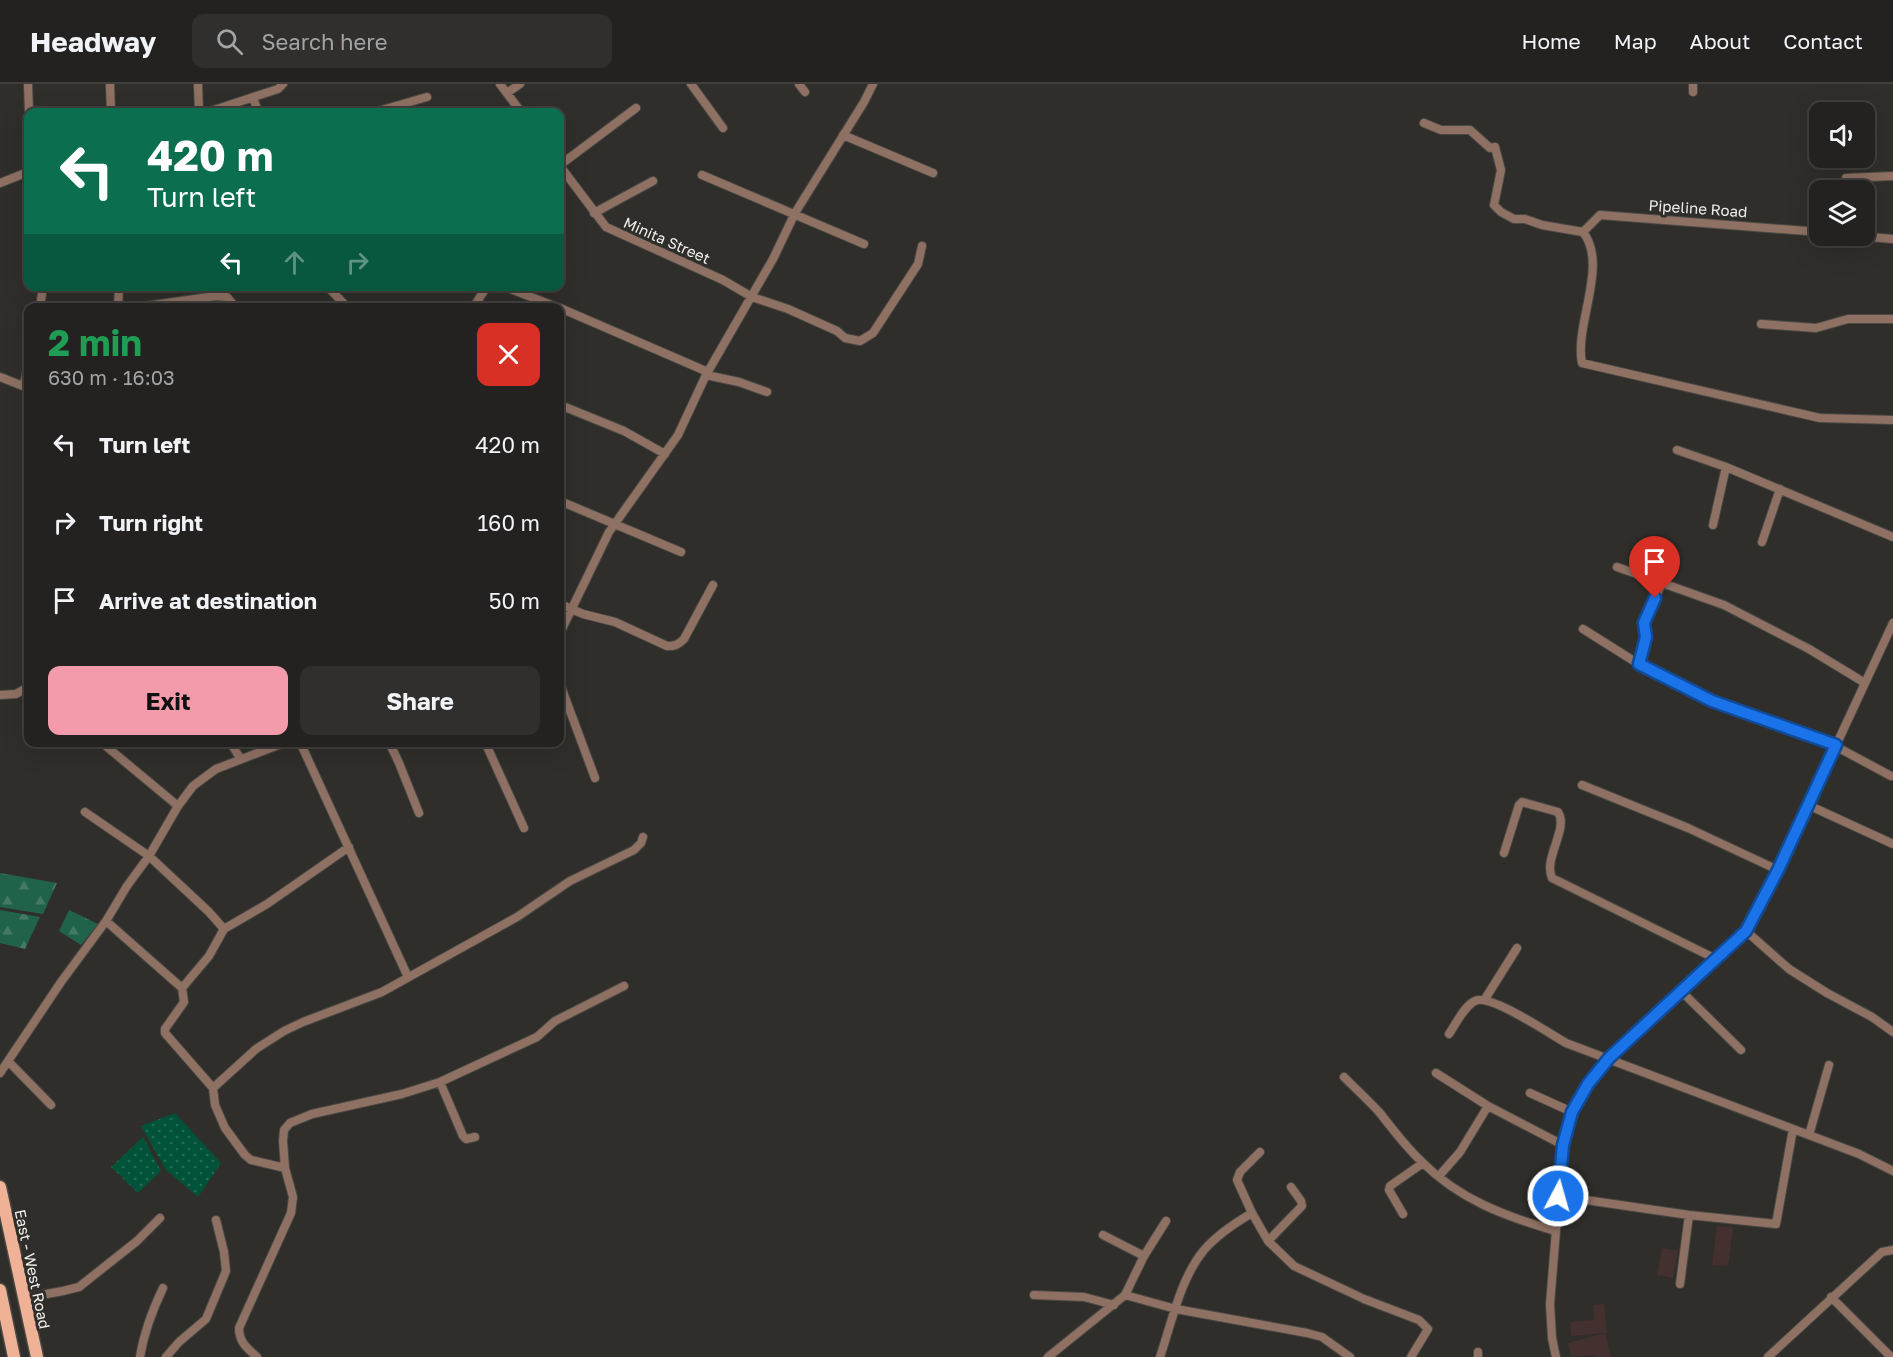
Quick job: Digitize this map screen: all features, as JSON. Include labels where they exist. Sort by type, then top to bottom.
[{"type":"main road","name":"East - West Road","points":[[0,1187],[37,1357]]},
{"type":"main road","points":[[0,1290],[6,1342],[14,1357]]},
{"type":"street","points":[[28,84],[29,108]]},
{"type":"street","points":[[110,84],[111,108]]},
{"type":"street","points":[[198,84],[199,108]]},
{"type":"street","points":[[220,108],[279,89],[283,84]]},
{"type":"street","points":[[500,84],[518,108]]},
{"type":"street","points":[[507,93],[520,84]]},
{"type":"street","points":[[691,84],[723,128]]},
{"type":"street","points":[[799,84],[805,92]]},
{"type":"street","points":[[564,625],[609,532],[678,435],[707,373],[773,259],[795,213],[873,84]]},
{"type":"street","points":[[253,97],[257,108]]},
{"type":"street","points":[[389,108],[427,97]]},
{"type":"street","points":[[564,162],[636,108]]},
{"type":"street","points":[[1424,123],[1441,130],[1470,130],[1490,148],[1495,147],[1501,170],[1494,205],[1501,212],[1514,219],[1525,219],[1542,225],[1582,232],[1590,245],[1592,263],[1581,348],[1582,363],[1820,418],[1893,420]]},
{"type":"street","points":[[843,135],[933,173]]},
{"type":"street","name":"Minita Street","points":[[564,171],[606,227],[723,280],[752,297],[788,309],[837,332],[844,338],[860,341],[873,333],[918,264],[922,246]]},
{"type":"street","points":[[0,183],[24,174]]},
{"type":"street","points":[[702,175],[864,244]]},
{"type":"street","points":[[1846,178],[1893,176]]},
{"type":"street","points":[[594,213],[653,182]]},
{"type":"street","name":"Pipeline Road","points":[[1582,232],[1600,215],[1809,231]]},
{"type":"street","points":[[1875,237],[1893,239]]},
{"type":"street","points":[[332,291],[343,303]]},
{"type":"street","points":[[515,291],[546,303]]},
{"type":"street","points":[[167,303],[216,296],[226,297],[231,303]]},
{"type":"street","points":[[564,310],[707,373],[766,392]]},
{"type":"street","points":[[1761,324],[1816,328],[1848,319],[1893,319]]},
{"type":"street","points":[[0,377],[24,386]]},
{"type":"street","points":[[564,407],[624,431],[665,454]]},
{"type":"street","points":[[1677,450],[1726,467],[1893,537]]},
{"type":"street","points":[[1713,525],[1726,467]]},
{"type":"street","points":[[1762,542],[1780,489]]},
{"type":"street","points":[[564,503],[681,552]]},
{"type":"street","points":[[1617,567],[1733,610],[1809,649],[1865,683]]},
{"type":"street","points":[[1639,664],[1646,637],[1644,623],[1662,583]]},
{"type":"street","points":[[564,606],[615,622],[667,645],[677,645],[684,639],[713,585]]},
{"type":"street","points":[[1556,1357],[1551,1338],[1550,1304],[1563,1145],[1572,1112],[1588,1084],[1609,1058],[1746,931],[1778,870],[1893,623]]},
{"type":"street","points":[[1583,629],[1639,664],[1712,701],[1836,745],[1891,776]]},
{"type":"street","points":[[0,695],[24,691]]},
{"type":"street","points":[[564,695],[595,778]]},
{"type":"street","points":[[107,747],[178,806]]},
{"type":"street","points":[[233,747],[240,758]]},
{"type":"street","points":[[0,1072],[106,921],[193,786],[216,769],[272,747]]},
{"type":"street","points":[[302,747],[408,977]]},
{"type":"street","points":[[391,747],[419,813]]},
{"type":"street","points":[[487,747],[524,828]]},
{"type":"street","points":[[1582,785],[1688,828],[1778,870]]},
{"type":"street","points":[[1504,853],[1519,805],[1522,802],[1558,812],[1562,820],[1549,867],[1552,878],[1716,958]]},
{"type":"street","points":[[1808,805],[1893,844]]},
{"type":"street","points":[[85,812],[149,856],[224,928]]},
{"type":"street","points":[[213,1088],[256,1049],[284,1031],[382,992],[517,917],[570,881],[634,850],[643,837]]},
{"type":"street","points":[[182,988],[209,956],[224,928],[267,904],[348,847]]},
{"type":"street","points":[[106,921],[182,988],[184,1002],[165,1029],[165,1033],[213,1088],[215,1105],[225,1128],[251,1160],[285,1168]]},
{"type":"street","points":[[1746,931],[1789,969],[1872,1017],[1893,1032]]},
{"type":"street","points":[[1485,999],[1517,948]]},
{"type":"street","points":[[257,1357],[243,1344],[239,1336],[239,1328],[291,1213],[293,1197],[285,1168],[284,1130],[290,1123],[298,1118],[402,1094],[440,1082],[537,1037],[555,1022],[624,986]]},
{"type":"street","points":[[1681,991],[1741,1050]]},
{"type":"street","points":[[1449,1034],[1472,1002],[1485,999],[1522,1017],[1566,1043],[1859,1154],[1893,1171]]},
{"type":"street","points":[[8,1061],[51,1105]]},
{"type":"street","points":[[1809,1135],[1829,1065]]},
{"type":"street","points":[[1436,1073],[1488,1106],[1563,1145]]},
{"type":"street","points":[[1344,1077],[1423,1163],[1439,1176],[1472,1200],[1504,1215],[1555,1231]]},
{"type":"street","points":[[440,1082],[463,1136],[475,1137]]},
{"type":"street","points":[[1530,1093],[1572,1112]]},
{"type":"street","points":[[1439,1176],[1461,1152],[1488,1106]]},
{"type":"street","points":[[1558,1196],[1689,1215],[1776,1224],[1793,1129]]},
{"type":"street","points":[[1260,1152],[1240,1172],[1237,1180],[1252,1214],[1268,1241],[1294,1266],[1426,1325],[1428,1329],[1412,1357]]},
{"type":"street","points":[[1403,1214],[1389,1190],[1390,1186],[1423,1163]]},
{"type":"street","points":[[1268,1241],[1302,1206],[1291,1188]]},
{"type":"street","points":[[1160,1357],[1190,1271],[1204,1250],[1221,1234],[1252,1214]]},
{"type":"street","points":[[1680,1284],[1689,1215]]},
{"type":"street","points":[[25,1298],[78,1287],[137,1241],[160,1218]]},
{"type":"street","points":[[166,1357],[179,1342],[206,1319],[226,1271],[216,1220]]},
{"type":"street","points":[[1048,1357],[1059,1354],[1125,1295],[1144,1256],[1166,1221]]},
{"type":"street","points":[[1102,1235],[1144,1256]]},
{"type":"street","points":[[1768,1357],[1882,1252],[1893,1250]]},
{"type":"street","points":[[140,1357],[144,1333],[163,1288]]},
{"type":"street","points":[[1034,1295],[1084,1297],[1114,1305]]},
{"type":"street","points":[[1125,1295],[1176,1309],[1322,1337],[1350,1357]]},
{"type":"street","points":[[1832,1297],[1892,1357]]},
{"type":"shaded area","points":[[1717,1226],[1733,1228],[1728,1266],[1712,1265]]},
{"type":"shaded area","points":[[1662,1248],[1678,1251],[1673,1278],[1657,1275]]},
{"type":"shaded area","points":[[1604,1304],[1607,1333],[1571,1336],[1570,1322],[1594,1320],[1593,1305]]},
{"type":"shaded area","points":[[1605,1333],[1611,1357],[1595,1357],[1594,1355],[1571,1357],[1568,1343]]},
{"type":"green space","points":[[0,873],[57,883],[43,914],[0,907]]},
{"type":"green space","points":[[0,910],[40,917],[25,949],[0,943]]},
{"type":"green space","points":[[69,910],[98,924],[81,945],[59,931]]},
{"type":"green space","points":[[175,1113],[221,1163],[198,1197],[165,1169],[141,1126]]},
{"type":"green space","points":[[143,1137],[161,1171],[138,1193],[111,1167]]},
{"type":"route","points":[[1558,1196],[1563,1145],[1572,1112],[1588,1084],[1609,1058],[1746,931],[1778,870],[1836,745],[1712,701],[1639,664],[1646,637],[1644,623],[1655,598]]}]
